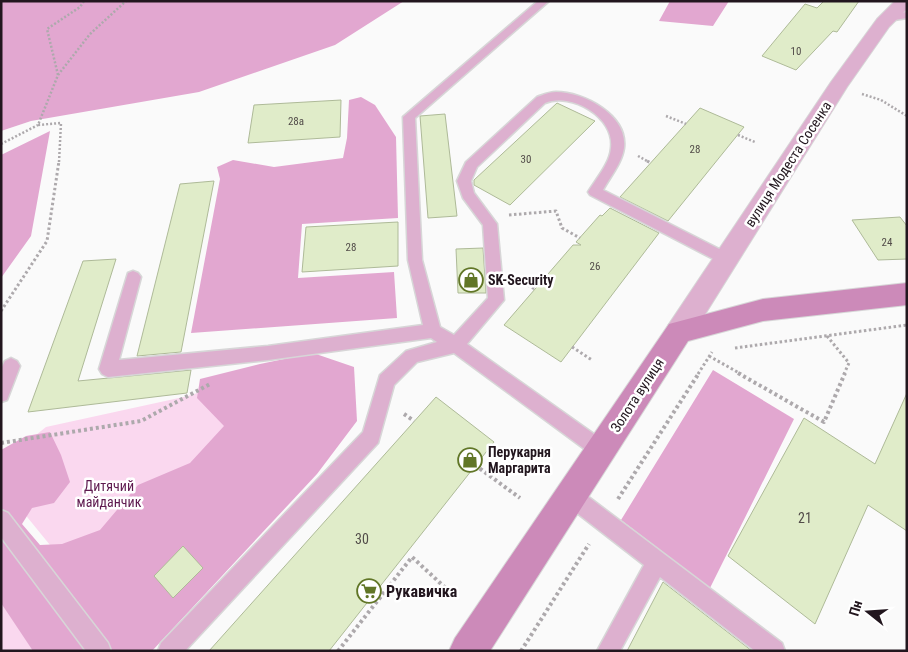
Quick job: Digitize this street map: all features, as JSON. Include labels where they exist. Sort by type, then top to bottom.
[{"type":"street","name":"вулиця Модеста Сосенка","points":[[678,332],[838,86],[897,16],[905,1]]},
{"type":"street","points":[[678,332],[763,310],[907,294]]},
{"type":"street","name":"Золота вулиця","points":[[468,651],[678,332]]},
{"type":"lane","points":[[433,331],[415,260],[409,117],[544,1]]},
{"type":"lane","points":[[169,651],[372,437],[386,381],[412,356],[456,345],[496,300],[490,224],[468,194],[464,181],[471,165],[541,100],[553,96],[568,97],[594,108],[612,124],[618,136],[618,150],[595,192],[726,259]]},
{"type":"lane","points":[[133,277],[108,368],[268,353],[433,331],[456,345],[601,450]]},
{"type":"lane","points":[[1,394],[12,366]]},
{"type":"lane","points":[[571,496],[774,651]]},
{"type":"lane","points":[[1,520],[100,651]]},
{"type":"lane","points":[[608,651],[657,562]]},
{"type":"path","points":[[58,74],[47,30],[80,7],[84,1]]},
{"type":"path","points":[[38,124],[58,74],[90,34],[126,1]]},
{"type":"path","points":[[838,86],[881,100],[907,116]]},
{"type":"path","points":[[666,116],[686,124]]},
{"type":"path","points":[[1,144],[38,124],[61,124],[59,167],[47,241],[1,311]]},
{"type":"path","points":[[738,135],[755,142]]},
{"type":"path","points":[[468,194],[509,214],[556,211],[562,228],[580,238]]},
{"type":"path","points":[[516,278],[535,289]]},
{"type":"path","points":[[732,348],[907,325]]},
{"type":"path","points":[[709,356],[824,422],[850,364],[827,336]]},
{"type":"path","points":[[572,347],[592,360]]},
{"type":"path","points":[[521,651],[712,351],[722,350]]},
{"type":"path","points":[[1,443],[141,421],[217,380]]},
{"type":"path","points":[[398,409],[414,421]]},
{"type":"path","points":[[475,465],[520,498]]},
{"type":"path","points":[[338,651],[412,557],[452,593]]},
{"type":"path","points":[[372,596],[377,600]]},
{"type":"green space","name":"Дитячий майданчик","points":[[249,376],[306,411],[103,610],[1,485],[1,463],[46,427],[188,396]]},
{"type":"green space","points":[[1,550],[78,651],[1,651]]},
{"type":"shaded area","points":[[1,1],[404,1],[335,45],[199,92],[31,121],[1,131]]},
{"type":"shaded area","points":[[670,1],[729,1],[713,26],[659,21]]},
{"type":"shaded area","points":[[361,97],[375,105],[396,137],[398,218],[302,224],[298,278],[394,272],[397,318],[191,333],[220,179],[217,167],[233,160],[274,167],[343,158],[347,138],[349,100]]},
{"type":"shaded area","points":[[50,131],[31,236],[1,278],[1,155]]},
{"type":"shaded area","points":[[313,353],[354,367],[357,421],[317,474],[152,651],[33,651],[1,603],[1,450],[26,436],[50,432],[61,455],[70,482],[54,503],[32,508],[22,524],[40,545],[62,544],[100,530],[138,485],[190,463],[224,426],[197,398],[200,379]]},
{"type":"shaded area","points":[[713,370],[794,419],[710,588],[621,520]]},
{"type":"building","points":[[824,1],[859,1],[837,32],[833,31],[796,70],[762,56],[805,4],[817,8]]},
{"type":"building","points":[[341,100],[340,137],[248,143],[254,105]]},
{"type":"building","points":[[557,103],[595,121],[510,205],[474,185],[474,180]]},
{"type":"building","points":[[700,108],[744,127],[668,221],[620,197]]},
{"type":"building","points":[[445,114],[457,216],[428,218],[420,116]]},
{"type":"building","points":[[214,181],[181,352],[137,356],[180,184]]},
{"type":"building","points":[[610,208],[659,233],[561,362],[504,325],[573,245],[581,245],[576,242],[600,215],[602,216]]},
{"type":"building","points":[[900,217],[907,226],[907,259],[878,260],[852,220]]},
{"type":"building","points":[[398,222],[398,266],[302,272],[306,227]]},
{"type":"building","points":[[483,248],[486,293],[458,293],[456,249]]},
{"type":"building","points":[[116,259],[78,381],[191,370],[187,393],[28,412],[83,261]]},
{"type":"building","points":[[907,393],[907,531],[868,505],[815,624],[728,556],[804,418],[875,464]]},
{"type":"building","points":[[436,397],[494,442],[329,651],[209,651]]},
{"type":"building","points":[[183,546],[203,568],[173,598],[154,576]]},
{"type":"building","points":[[663,582],[752,651],[627,651]]},
{"type":"place","name":"SK-Security","points":[[471,280]]},
{"type":"place","name":"Перукарня Маргарита","points":[[470,460]]},
{"type":"place","name":"Рукавичка","points":[[369,591]]}]
